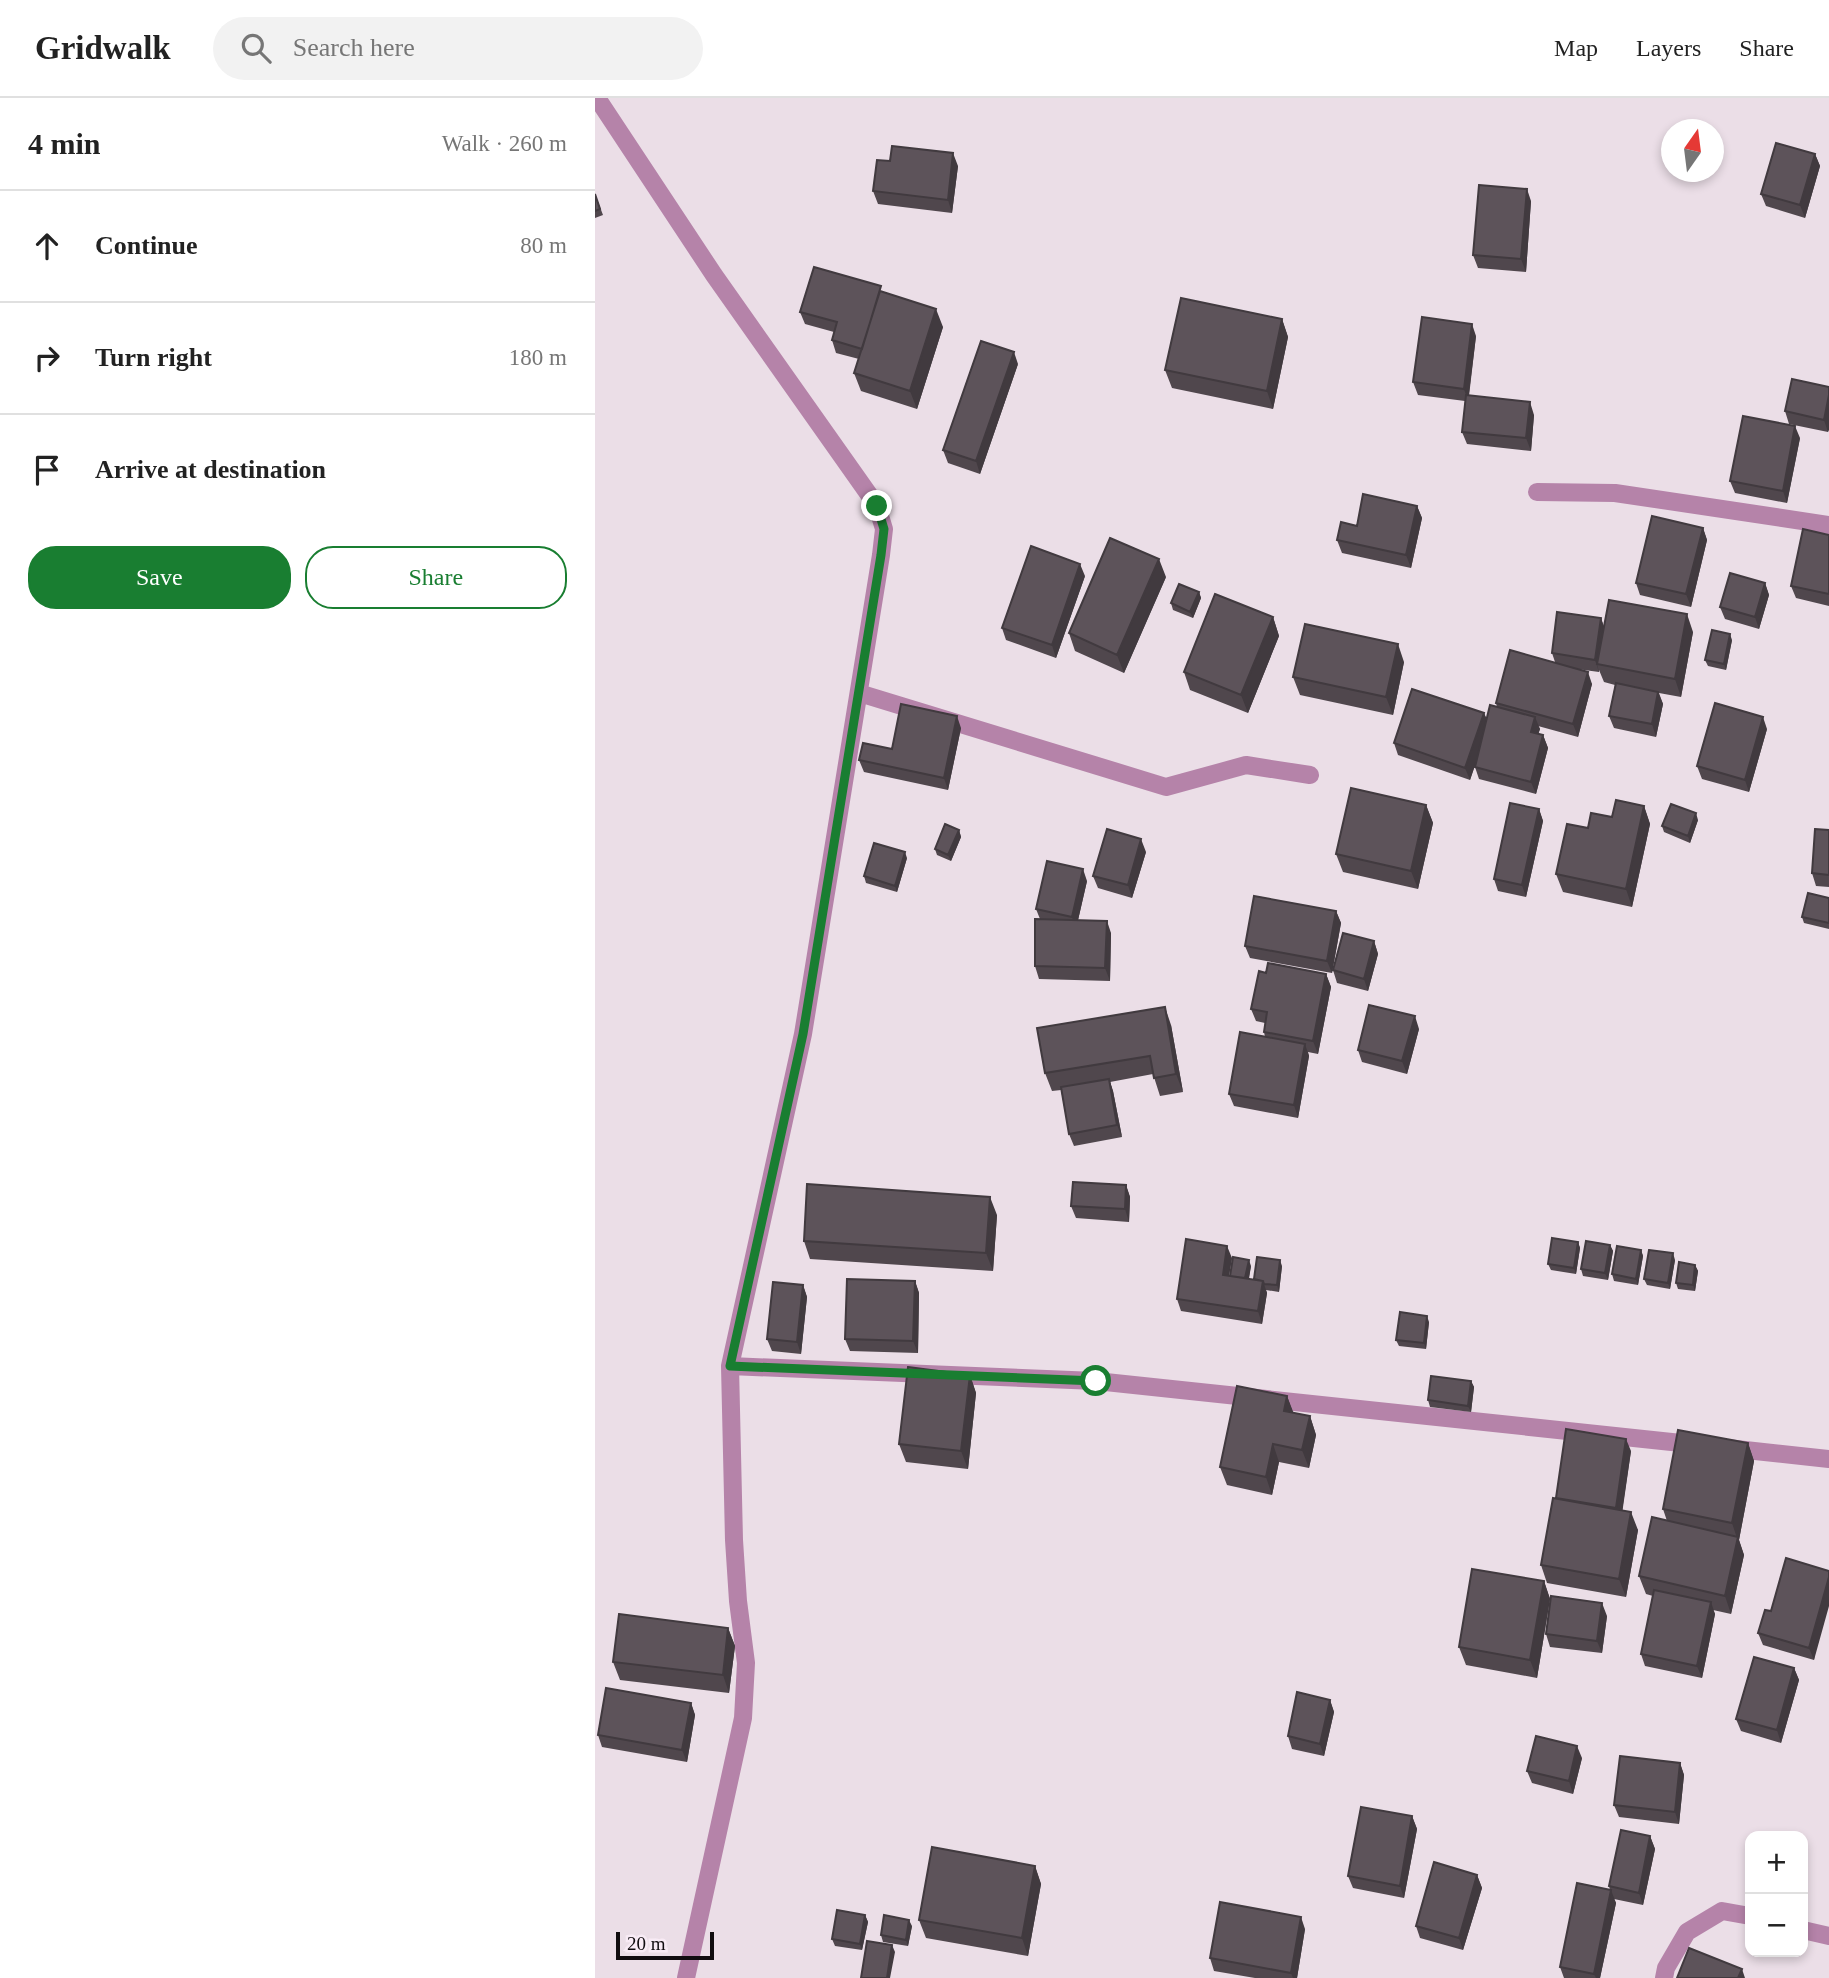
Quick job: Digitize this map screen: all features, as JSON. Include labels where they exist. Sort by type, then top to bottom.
[{"type":"street","points":[[597,98],[714,275],[877,506],[884,529],[803,1034],[730,1366],[734,1540],[746,1663],[743,1718],[686,1978]]},
{"type":"street","points":[[1537,492],[1615,493],[1829,525]]},
{"type":"street","points":[[859,693],[1166,787],[1246,765],[1310,775]]},
{"type":"street","points":[[730,1366],[1096,1381],[1829,1459]]},
{"type":"street","points":[[1664,1978],[1666,1968],[1687,1932],[1722,1911],[1745,1915]]},
{"type":"street","points":[[1808,1931],[1829,1936]]},
{"type":"building","points":[[1776,143],[1815,154],[1800,205],[1761,194]]},
{"type":"building","points":[[892,146],[953,153],[948,200],[873,191],[877,160],[890,161]]},
{"type":"building","points":[[1479,185],[1527,189],[1521,259],[1473,255]]},
{"type":"building","points":[[595,194],[600,209],[595,211]]},
{"type":"building","points":[[814,267],[881,286],[862,349],[832,340],[837,322],[800,312]]},
{"type":"building","points":[[880,291],[936,309],[910,391],[854,373]]},
{"type":"building","points":[[1181,298],[1282,319],[1267,391],[1165,370]]},
{"type":"building","points":[[1422,317],[1472,324],[1464,389],[1413,382]]},
{"type":"building","points":[[981,341],[1014,352],[976,461],[943,450]]},
{"type":"building","points":[[1792,379],[1829,387],[1824,420],[1785,411]]},
{"type":"building","points":[[1466,395],[1530,402],[1526,438],[1462,432]]},
{"type":"building","points":[[1743,416],[1795,426],[1783,491],[1730,481]]},
{"type":"building","points":[[1363,494],[1417,506],[1406,555],[1337,540],[1341,522],[1357,526]]},
{"type":"building","points":[[1652,516],[1703,528],[1686,594],[1636,583]]},
{"type":"building","points":[[1803,529],[1829,535],[1829,594],[1791,586]]},
{"type":"building","points":[[1110,538],[1159,559],[1117,655],[1069,633]]},
{"type":"building","points":[[1031,546],[1080,564],[1052,645],[1002,628]]},
{"type":"building","points":[[1730,573],[1765,583],[1755,617],[1720,607]]},
{"type":"building","points":[[1179,584],[1199,592],[1190,612],[1171,603]]},
{"type":"building","points":[[1215,594],[1273,617],[1241,695],[1184,672]]},
{"type":"building","points":[[1609,600],[1687,614],[1675,679],[1597,664]]},
{"type":"building","points":[[1557,612],[1601,618],[1595,660],[1552,653]]},
{"type":"building","points":[[1305,624],[1398,644],[1386,697],[1293,677]]},
{"type":"building","points":[[1712,630],[1730,634],[1724,664],[1705,660]]},
{"type":"building","points":[[1510,650],[1588,672],[1573,724],[1496,703]]},
{"type":"building","points":[[1616,683],[1658,692],[1652,724],[1609,716]]},
{"type":"building","points":[[1412,689],[1484,713],[1465,768],[1394,743]]},
{"type":"building","points":[[1715,703],[1763,717],[1745,780],[1697,766]]},
{"type":"building","points":[[901,704],[957,716],[944,778],[859,760],[863,743],[892,749]]},
{"type":"building","points":[[1490,705],[1535,717],[1531,732],[1543,735],[1531,782],[1475,767]]},
{"type":"building","points":[[1351,788],[1426,805],[1411,871],[1336,854]]},
{"type":"building","points":[[1616,800],[1644,806],[1626,889],[1556,874],[1567,824],[1588,828],[1591,813],[1612,817]]},
{"type":"building","points":[[1510,803],[1539,809],[1522,885],[1494,879]]},
{"type":"building","points":[[1671,804],[1696,813],[1688,836],[1662,826]]},
{"type":"building","points":[[945,824],[959,830],[948,855],[935,849]]},
{"type":"building","points":[[1107,829],[1141,839],[1128,885],[1093,876]]},
{"type":"building","points":[[1815,829],[1829,830],[1829,875],[1812,873]]},
{"type":"building","points":[[874,843],[905,852],[895,886],[864,876]]},
{"type":"building","points":[[1047,861],[1083,869],[1072,917],[1036,909]]},
{"type":"building","points":[[1808,893],[1829,898],[1829,923],[1802,917]]},
{"type":"building","points":[[1254,896],[1336,911],[1327,961],[1245,946]]},
{"type":"building","points":[[1035,919],[1107,921],[1105,968],[1035,966]]},
{"type":"building","points":[[1343,933],[1374,941],[1364,979],[1333,970]]},
{"type":"building","points":[[1268,963],[1326,974],[1313,1041],[1264,1032],[1267,1012],[1251,1009],[1259,971],[1266,973]]},
{"type":"building","points":[[1369,1005],[1415,1016],[1402,1061],[1358,1050]]},
{"type":"building","points":[[1165,1007],[1176,1074],[1154,1078],[1150,1056],[1045,1073],[1037,1028]]},
{"type":"building","points":[[1240,1032],[1305,1044],[1294,1105],[1229,1094]]},
{"type":"building","points":[[1109,1079],[1117,1125],[1069,1134],[1061,1087]]},
{"type":"building","points":[[1073,1182],[1126,1185],[1125,1209],[1071,1206]]},
{"type":"building","points":[[807,1184],[990,1197],[986,1253],[804,1241]]},
{"type":"building","points":[[1552,1238],[1578,1242],[1574,1268],[1548,1264]]},
{"type":"building","points":[[1186,1239],[1227,1246],[1223,1275],[1263,1281],[1258,1311],[1177,1299]]},
{"type":"building","points":[[1586,1241],[1610,1245],[1605,1273],[1581,1269]]},
{"type":"building","points":[[1617,1246],[1641,1250],[1636,1279],[1612,1274]]},
{"type":"building","points":[[1649,1250],[1673,1253],[1668,1283],[1644,1279]]},
{"type":"building","points":[[1233,1257],[1249,1260],[1245,1278],[1230,1276]]},
{"type":"building","points":[[1257,1257],[1280,1260],[1277,1285],[1264,1284],[1263,1281],[1254,1279]]},
{"type":"building","points":[[1679,1262],[1695,1265],[1693,1285],[1676,1283]]},
{"type":"building","points":[[847,1279],[915,1281],[913,1341],[845,1339]]},
{"type":"building","points":[[773,1282],[803,1285],[797,1342],[767,1339]]},
{"type":"building","points":[[1400,1312],[1427,1316],[1424,1343],[1396,1340]]},
{"type":"building","points":[[908,1367],[970,1375],[961,1451],[899,1444]]},
{"type":"building","points":[[1431,1376],[1471,1381],[1468,1406],[1428,1400]]},
{"type":"building","points":[[1237,1386],[1287,1396],[1284,1411],[1310,1416],[1302,1450],[1273,1444],[1266,1477],[1220,1467]]},
{"type":"building","points":[[1566,1429],[1626,1439],[1616,1508],[1556,1498]]},
{"type":"building","points":[[1678,1430],[1748,1443],[1732,1523],[1663,1509]]},
{"type":"building","points":[[1553,1498],[1631,1512],[1619,1579],[1541,1565]]},
{"type":"building","points":[[1652,1517],[1738,1537],[1725,1596],[1639,1576]]},
{"type":"building","points":[[1786,1558],[1829,1571],[1809,1648],[1758,1633],[1765,1610],[1771,1611]]},
{"type":"building","points":[[1472,1569],[1544,1581],[1530,1660],[1459,1647]]},
{"type":"building","points":[[1654,1590],[1711,1602],[1697,1666],[1641,1654]]},
{"type":"building","points":[[1551,1596],[1602,1603],[1597,1641],[1546,1634]]},
{"type":"building","points":[[619,1614],[728,1628],[723,1675],[613,1662]]},
{"type":"building","points":[[1754,1657],[1794,1668],[1777,1730],[1736,1719]]},
{"type":"building","points":[[606,1688],[691,1703],[682,1750],[598,1735]]},
{"type":"building","points":[[1297,1692],[1330,1700],[1320,1744],[1288,1736]]},
{"type":"building","points":[[1536,1736],[1577,1746],[1569,1781],[1527,1771]]},
{"type":"building","points":[[1620,1756],[1680,1763],[1675,1812],[1614,1805]]},
{"type":"building","points":[[1361,1807],[1412,1816],[1400,1886],[1348,1876]]},
{"type":"building","points":[[1621,1830],[1650,1836],[1639,1893],[1609,1886]]},
{"type":"building","points":[[932,1847],[1035,1866],[1022,1938],[919,1920]]},
{"type":"building","points":[[1434,1862],[1477,1875],[1459,1938],[1416,1926]]},
{"type":"building","points":[[1577,1883],[1611,1890],[1594,1974],[1560,1967]]},
{"type":"building","points":[[1220,1902],[1301,1917],[1291,1973],[1210,1958]]},
{"type":"building","points":[[837,1910],[865,1915],[860,1944],[832,1939]]},
{"type":"building","points":[[884,1915],[909,1920],[906,1940],[881,1935]]},
{"type":"building","points":[[867,1941],[892,1945],[887,1978],[861,1978]]},
{"type":"building","points":[[1689,1948],[1742,1969],[1738,1978],[1677,1978]]},
{"type":"route","points":[[877,506],[884,529],[881,555],[803,1034],[730,1366],[1096,1381]]}]
